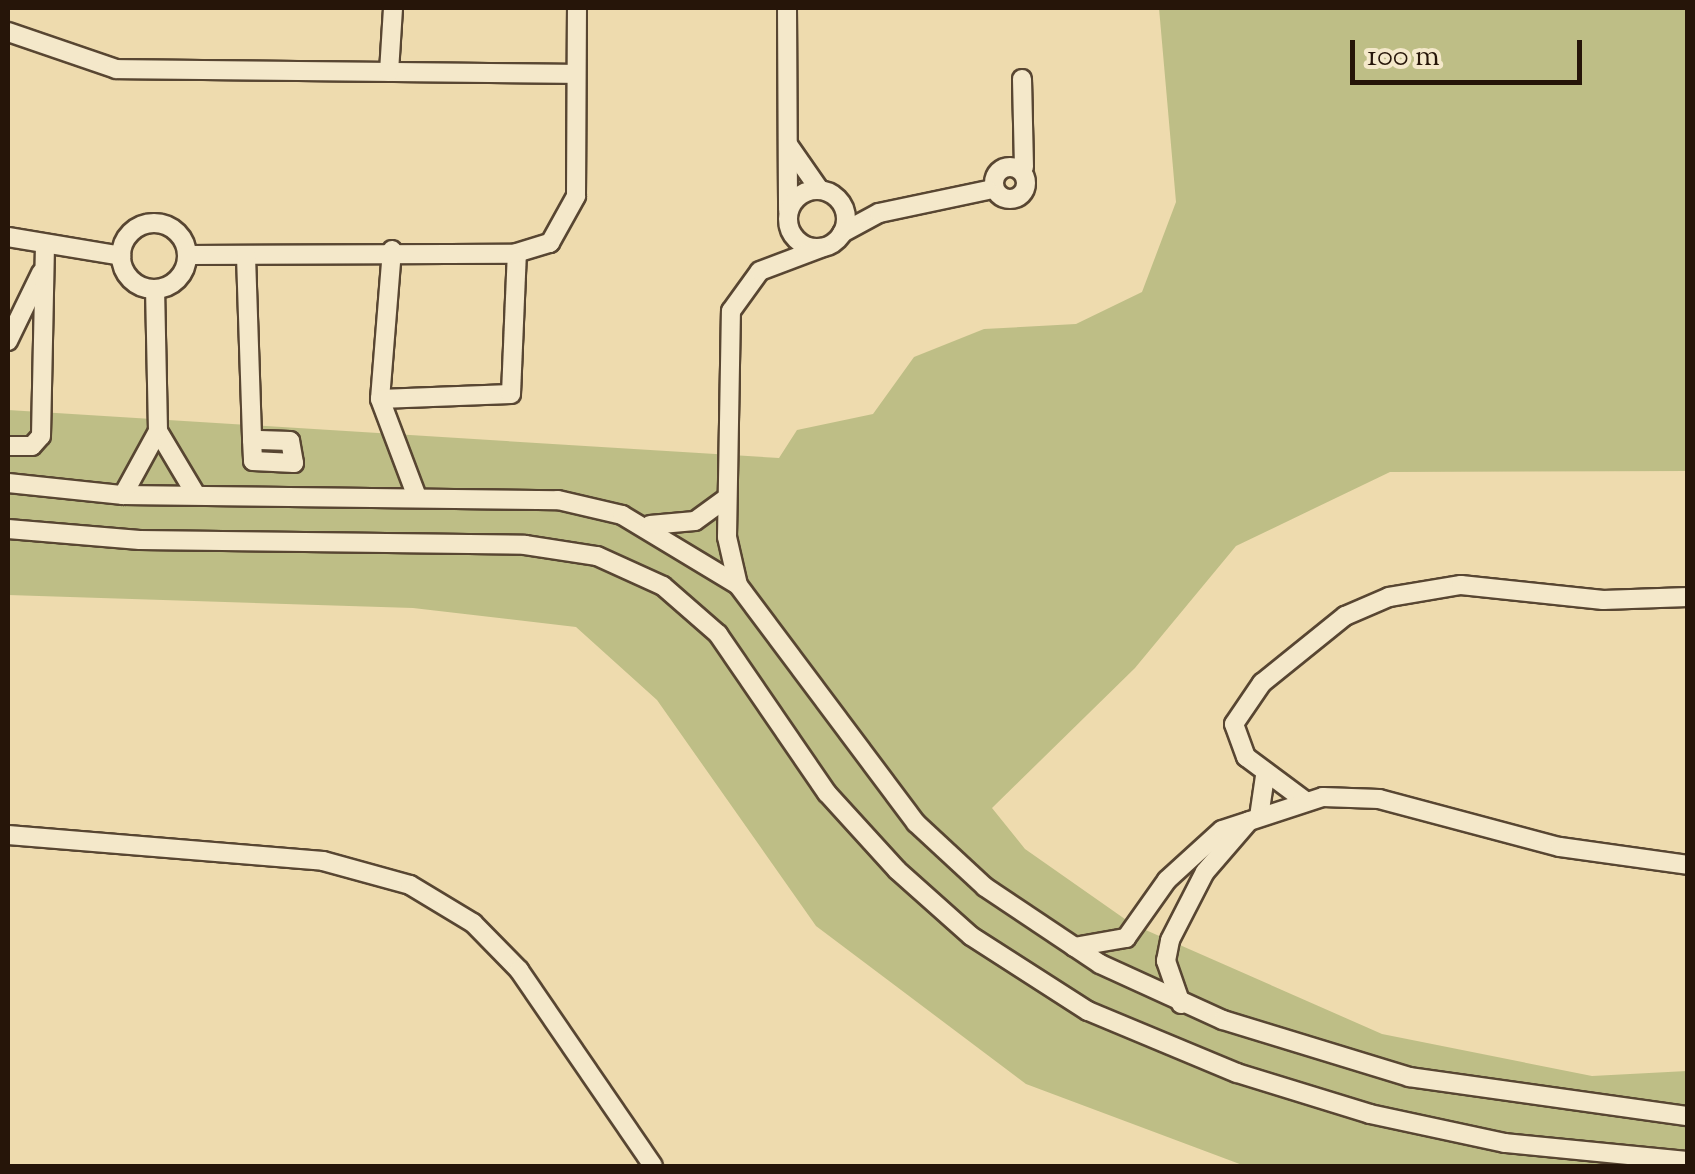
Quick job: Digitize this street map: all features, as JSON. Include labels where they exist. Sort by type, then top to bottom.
[{"type":"street","points":[[389,72],[393,8]]},
{"type":"street","points":[[188,255],[392,250],[517,254],[550,243],[574,207],[576,8]]},
{"type":"street","points":[[788,8],[788,216],[799,243],[821,248]]},
{"type":"street","points":[[8,32],[116,69],[576,74]]},
{"type":"street","points":[[738,584],[727,498],[728,324],[742,289],[770,264],[821,248],[879,212],[988,190],[1013,196],[1026,184],[1022,79]]},
{"type":"street","points":[[786,141],[819,189],[841,202],[879,212]]},
{"type":"street","points":[[770,264],[788,216],[819,189]]},
{"type":"street","points":[[841,202],[842,233]]},
{"type":"street","points":[[154,222],[183,238],[188,255],[172,284],[155,289],[126,273],[121,256],[137,227],[154,222]]},
{"type":"street","points":[[8,236],[44,248],[121,256]]},
{"type":"street","points":[[8,446],[32,446],[41,436],[44,248]]},
{"type":"street","points":[[392,250],[380,399],[417,497]]},
{"type":"street","points":[[380,399],[511,394],[517,254]]},
{"type":"street","points":[[246,256],[252,440]]},
{"type":"street","points":[[8,341],[44,268]]},
{"type":"street","points":[[155,289],[158,431],[195,493]]},
{"type":"street","points":[[123,495],[158,431]]},
{"type":"street","points":[[8,483],[123,495],[558,500],[647,525],[738,584],[916,823],[1071,947],[1181,1004],[1409,1077],[1688,1116]]},
{"type":"street","points":[[647,525],[696,521],[727,498]]},
{"type":"street","points":[[8,530],[140,540],[525,545],[597,556],[663,586],[718,634],[827,793],[896,870],[971,936],[1088,1011],[1237,1074],[1370,1114],[1505,1142],[1688,1161]]},
{"type":"street","points":[[1304,800],[1265,776],[1236,742],[1241,708],[1306,643],[1367,605],[1461,585],[1603,600],[1688,597]]},
{"type":"street","points":[[1181,1004],[1166,961],[1175,925],[1254,819],[1265,776]]},
{"type":"street","points":[[1071,947],[1126,938],[1188,856],[1254,819],[1304,800],[1379,799],[1560,847],[1688,864]]},
{"type":"street","points":[[8,834],[324,861],[410,885],[473,923],[519,970],[652,1166]]},
{"type":"green space","points":[[1159,8],[1687,8],[1687,471],[1390,472],[1236,546],[1135,668],[992,808],[1025,849],[1132,924],[1382,1034],[1592,1076],[1687,1071],[1687,1166],[1245,1166],[1026,1084],[816,926],[657,700],[576,627],[413,608],[8,595],[8,410],[779,458],[797,430],[873,414],[914,357],[984,329],[1076,324],[1142,292],[1176,202]]}]
